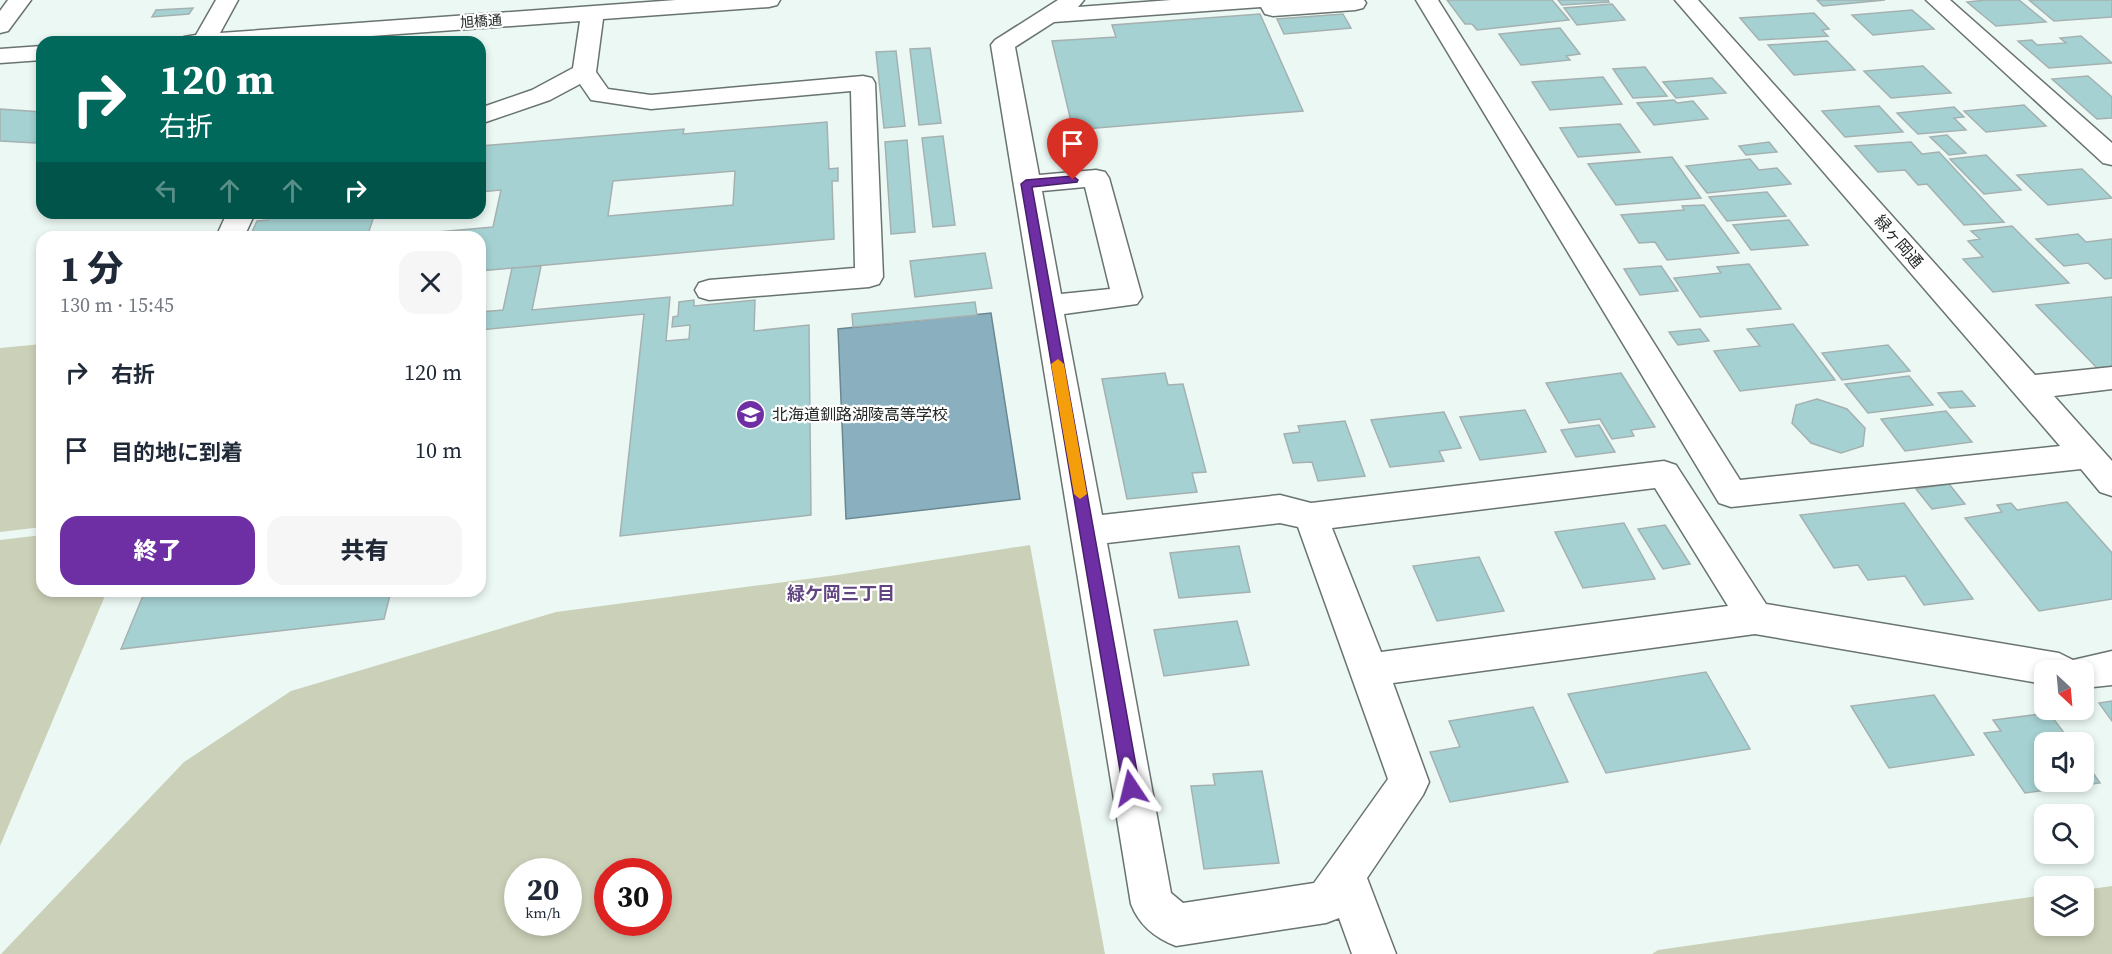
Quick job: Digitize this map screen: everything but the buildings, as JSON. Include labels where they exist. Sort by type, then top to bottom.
[{"type":"street","points":[[0,26],[20,0]]},
{"type":"street","points":[[202,36],[226,0]]},
{"type":"street","name":"旭橋通","points":[[277,36],[769,0]]},
{"type":"street","points":[[1262,0],[1060,8],[1003,45],[1152,904],[1176,925],[1326,902],[1409,782],[1311,517]]},
{"type":"street","points":[[1269,0],[1273,9],[1355,3]]},
{"type":"street","points":[[1427,0],[1731,494],[2088,456]]},
{"type":"street","name":"緑ヶ岡通","points":[[1686,0],[2112,483]]},
{"type":"street","points":[[1937,0],[2112,157]]},
{"type":"street","points":[[593,12],[584,72],[600,94],[651,102],[863,83],[868,277],[709,290]]},
{"type":"street","points":[[0,56],[36,53]]},
{"type":"street","points":[[486,114],[541,95],[584,72]]},
{"type":"street","points":[[2082,130],[2112,128]]},
{"type":"street","points":[[1026,184],[1096,178],[1127,297],[1048,306]]},
{"type":"street","points":[[2028,387],[2112,378]]},
{"type":"street","points":[[1087,531],[1280,509],[1311,517],[1664,474],[1755,618]]},
{"type":"street","points":[[1369,670],[1755,618],[2034,666]]},
{"type":"street","points":[[2094,671],[2112,668]]},
{"type":"street","points":[[1345,874],[1374,954]]},
{"type":"green space","points":[[36,345],[36,528],[0,532],[0,348]]},
{"type":"green space","points":[[36,536],[36,597],[104,597],[0,846],[0,540]]},
{"type":"green space","points":[[1030,545],[1105,954],[1,954],[184,762],[291,691],[556,612],[837,575]]},
{"type":"green space","points":[[2112,886],[2112,954],[1652,954],[1658,950],[2034,896],[2034,936],[2094,936],[2094,889]]},
{"type":"water","points":[[991,313],[1020,499],[846,519],[838,329]]},
{"type":"slow traffic","points":[[1058,364],[1080,494]]},
{"type":"place","name":"北海道釧路湖陵高等学校","points":[[751,414]]},
{"type":"district","name":"緑ケ岡三丁目","points":[[841,593]]},
{"type":"route","points":[[1073,180],[1026,184],[1131,788]]}]
